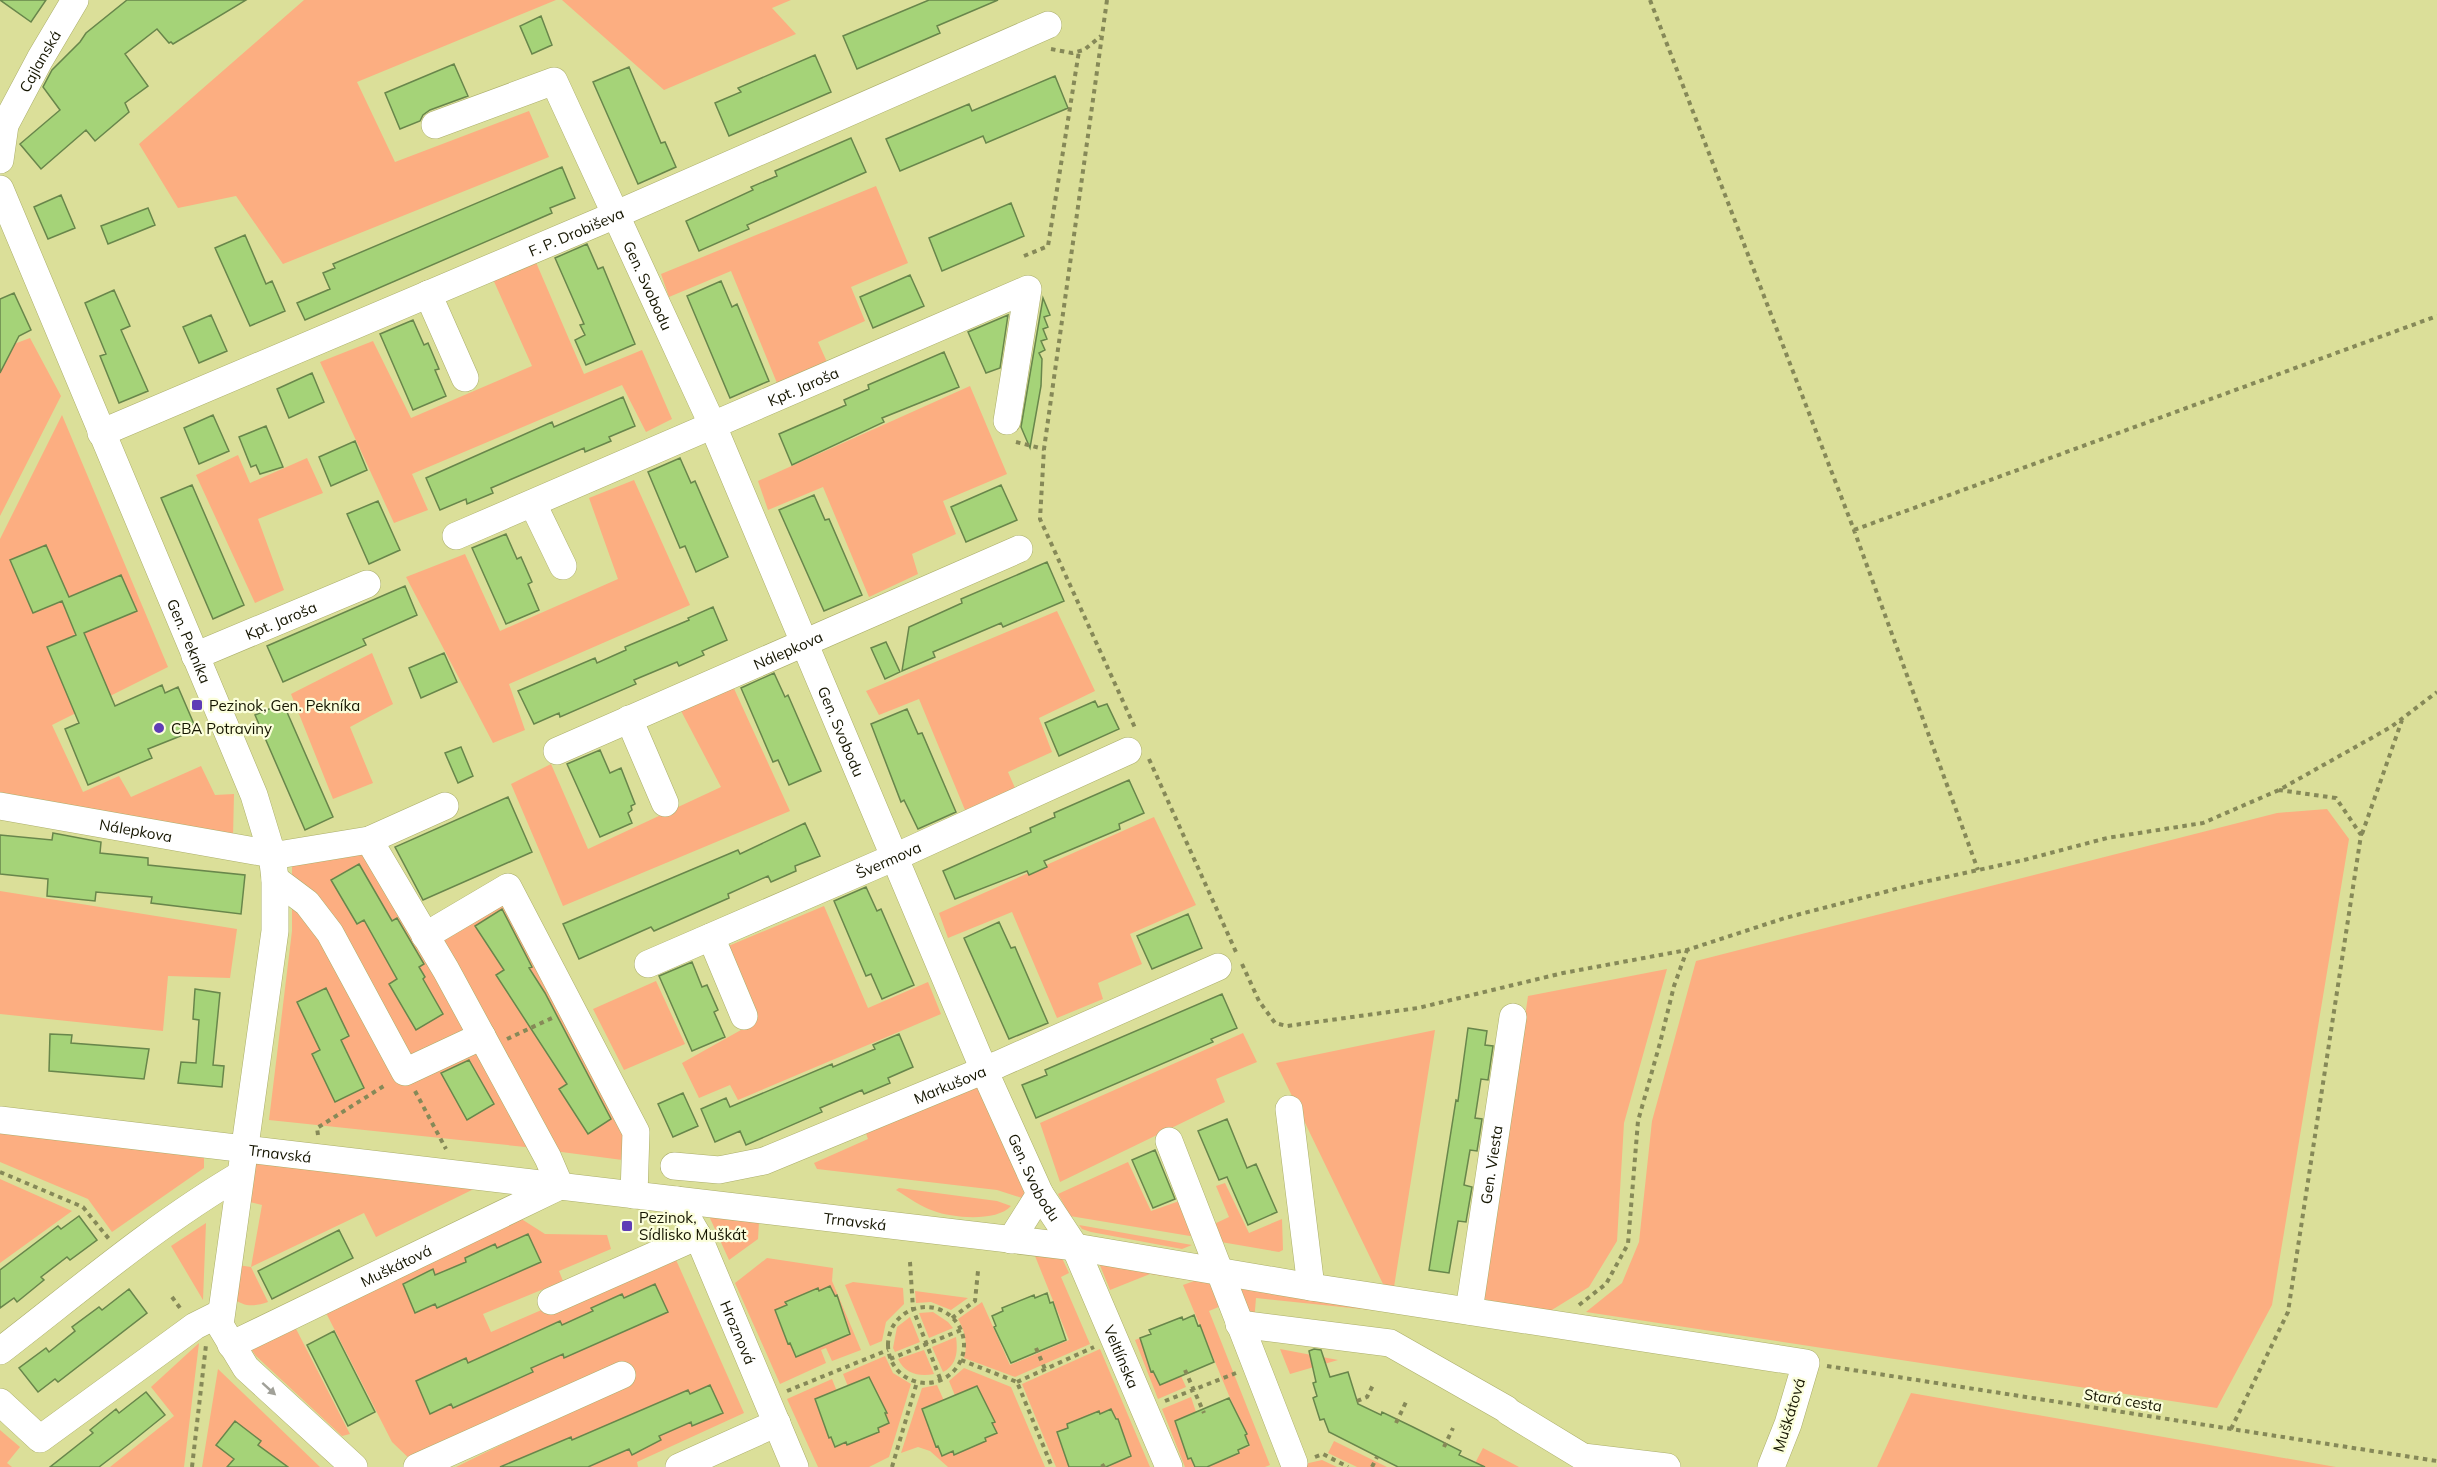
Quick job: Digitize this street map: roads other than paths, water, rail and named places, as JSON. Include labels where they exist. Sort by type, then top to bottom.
[{"type":"street","name":"Cajlanská","points":[[0,160],[5,125],[75,0]]},
{"type":"street","name":"F. P. Drobiševa","points":[[101,433],[616,214],[1049,37]]},
{"type":"street","name":"Gen. Svobodu","points":[[435,126],[554,81],[712,426],[984,1070],[1040,1194],[1075,1247]]},
{"type":"street","name":"Gen. Pekníka","points":[[0,189],[254,795],[273,867],[274,931],[243,1162]]},
{"type":"street","name":"Kpt. Jaroša","points":[[456,536],[1028,288],[1007,421]]},
{"type":"street","points":[[428,294],[465,378]]},
{"type":"street","points":[[533,504],[563,566]]},
{"type":"street","name":"Nálepkova","points":[[557,752],[1019,549]]},
{"type":"street","name":"Kpt. Jaroša","points":[[195,657],[366,584]]},
{"type":"street","points":[[629,719],[665,803]]},
{"type":"street","name":"Švermova","points":[[648,964],[895,857],[1137,747]]},
{"type":"street","name":"Nálepkova","points":[[0,806],[273,867]]},
{"type":"street","points":[[445,806],[369,840],[284,854],[273,867],[307,903],[330,933],[405,1072],[485,1042]]},
{"type":"street","points":[[369,840],[485,1042],[548,1158],[560,1186]]},
{"type":"street","points":[[425,936],[508,887],[636,1132],[634,1195]]},
{"type":"street","points":[[711,937],[744,1016]]},
{"type":"street","name":"Markušova","points":[[674,1166],[719,1170],[764,1161],[984,1070],[1218,967]]},
{"type":"street","name":"Gen. Viesta","points":[[1469,1311],[1513,1017]]},
{"type":"street","points":[[1289,1109],[1311,1287]]},
{"type":"street","name":"Trnavská","points":[[0,1120],[243,1162],[560,1186],[1075,1247],[1311,1287],[1806,1363]]},
{"type":"street","points":[[1169,1141],[1294,1463]]},
{"type":"street","points":[[243,1162],[221,1313],[219,1343],[354,1467]]},
{"type":"street","points":[[0,1351],[124,1255],[214,1190],[243,1162]]},
{"type":"street","name":"Muškátová","points":[[219,1343],[560,1186]]},
{"type":"street","points":[[1011,1240],[1040,1194]]},
{"type":"street","name":"Hroznová","points":[[677,1200],[698,1236],[795,1467]]},
{"type":"street","points":[[551,1301],[698,1236]]},
{"type":"street","name":"Veltlínska","points":[[1075,1247],[1169,1467]]},
{"type":"street","points":[[0,1402],[40,1439],[195,1326],[221,1313]]},
{"type":"street","points":[[1239,1324],[1390,1343],[1583,1457],[1667,1467]]},
{"type":"street","name":"Muškátová","points":[[1771,1467],[1788,1424],[1806,1363]]},
{"type":"street","points":[[417,1467],[622,1376]]},
{"type":"street","points":[[679,1467],[772,1412]]},
{"type":"place","name":"Pezinok, Gen. Pekníka","points":[[197,705]]},
{"type":"place","name":"CBA Potraviny","points":[[159,728]]},
{"type":"place","name":"Pezinok, Sídlisko Muškát","points":[[627,1226]]}]
